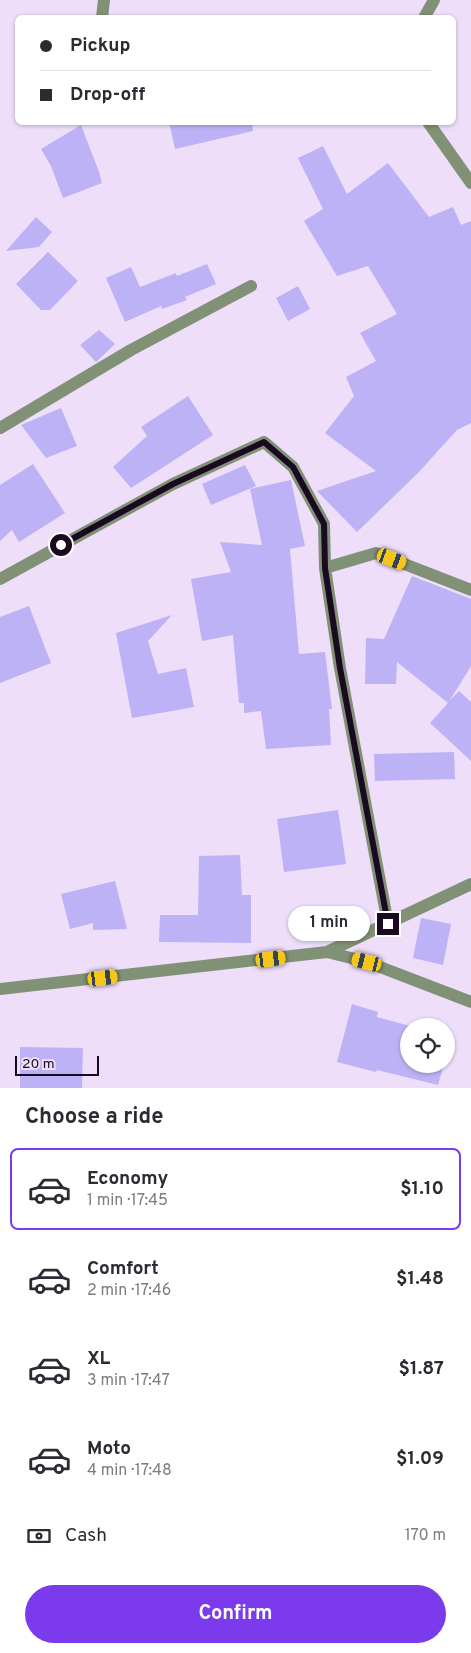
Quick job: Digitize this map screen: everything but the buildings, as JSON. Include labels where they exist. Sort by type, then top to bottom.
[{"type":"street","points":[[102,15],[104,0]]},
{"type":"street","points":[[426,15],[434,0]]},
{"type":"street","points":[[430,125],[471,183]]},
{"type":"street","points":[[0,428],[131,350],[251,286]]},
{"type":"street","points":[[0,579],[173,484],[264,442],[293,467],[324,524],[325,568],[340,668],[388,924]]},
{"type":"street","points":[[325,568],[376,553],[471,590]]},
{"type":"street","points":[[0,989],[327,952],[471,884]]},
{"type":"street","points":[[327,952],[367,962],[471,1002]]},
{"type":"route","points":[[61,545],[173,484],[264,442],[293,467],[324,524],[325,568],[340,668],[388,924]]}]
